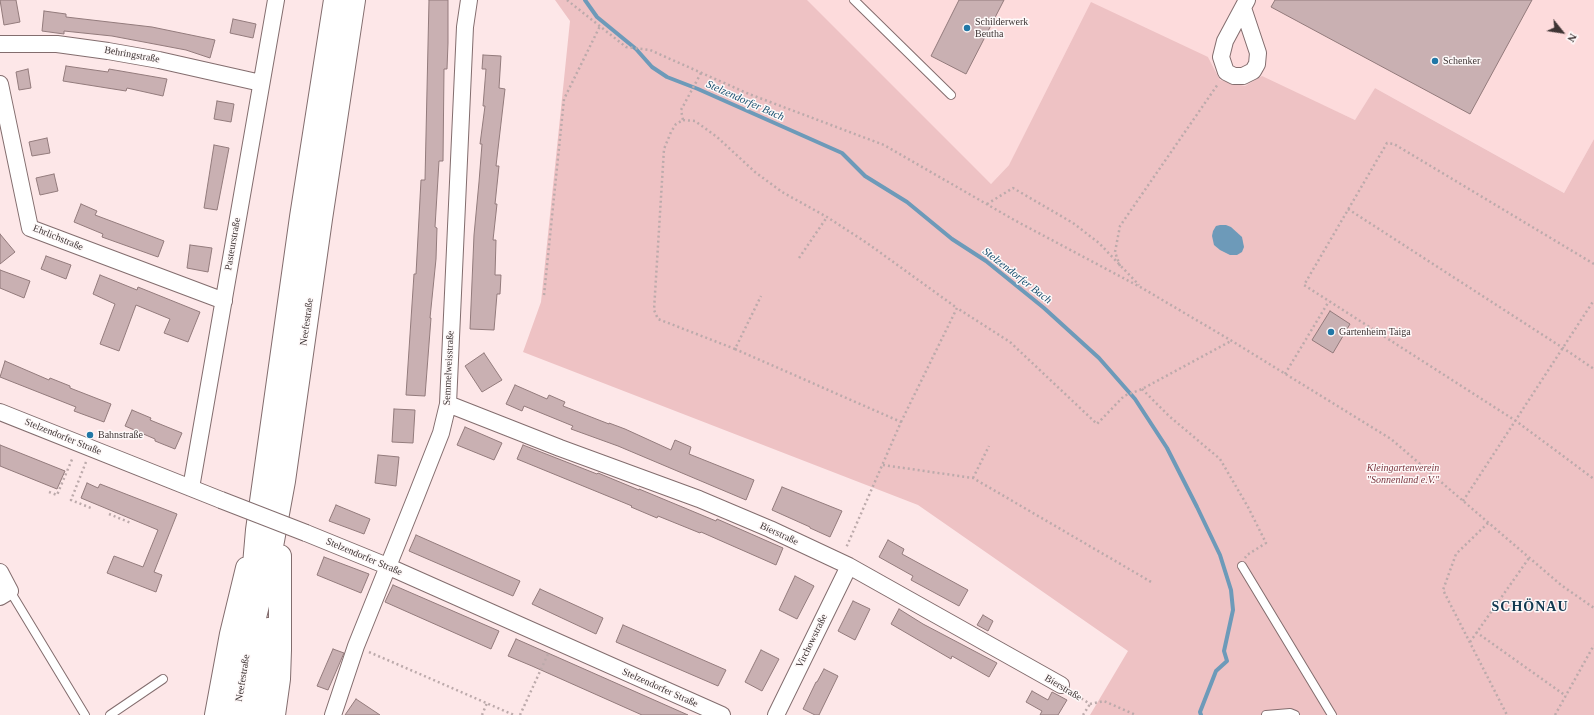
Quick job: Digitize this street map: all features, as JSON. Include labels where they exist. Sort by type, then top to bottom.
[{"type":"highway","name":"Neefestraße","points":[[270,538],[301,216],[335,0]]},
{"type":"highway","name":"Neefestraße","points":[[237,715],[249,641],[270,538],[284,481],[354,0]]},
{"type":"highway","points":[[216,715],[222,676],[231,634],[270,538]]},
{"type":"highway","points":[[257,715],[270,538]]},
{"type":"highway","points":[[270,538],[280,650],[279,679],[274,715]]},
{"type":"street","name":"Pasteurstraße","points":[[191,488],[276,0]]},
{"type":"street","name":"Semmelweisstraße","points":[[333,715],[356,646],[441,433],[448,404],[465,27],[469,0]]},
{"type":"street","points":[[1245,4],[1258,53],[1257,64],[1253,71],[1243,76],[1234,76],[1226,72],[1221,57],[1225,40],[1245,4]]},
{"type":"street","name":"Behringstraße","points":[[0,44],[57,44],[108,51],[159,60],[261,83]]},
{"type":"street","name":"Ehrlichstraße","points":[[0,84],[30,228],[224,300]]},
{"type":"street","name":"Bierstraße","points":[[448,404],[560,448],[699,499],[770,529],[844,564],[1061,685]]},
{"type":"street","name":"Stelzendorfer Straße","points":[[0,412],[387,566],[722,715]]},
{"type":"street","name":"Virchowstraße","points":[[776,715],[844,564]]},
{"type":"street","points":[[0,572],[5,594]]},
{"type":"lane","points":[[854,0],[952,95]]},
{"type":"lane","points":[[1242,566],[1332,715]]},
{"type":"lane","points":[[5,594],[85,715]]},
{"type":"lane","points":[[110,715],[164,679]]},
{"type":"lane","points":[[1266,715],[1290,713],[1295,715]]},
{"type":"path","points":[[567,0],[626,47],[650,50],[749,94],[884,145],[987,204],[1142,288],[1232,341],[1391,439],[1561,586],[1594,608]]},
{"type":"path","points":[[544,295],[564,99],[600,26]]},
{"type":"path","points":[[1120,266],[1115,252],[1120,226],[1226,72]]},
{"type":"path","points":[[683,120],[681,110],[701,73]]},
{"type":"path","points":[[901,422],[735,349],[658,319],[654,310],[664,149],[676,124],[683,120],[695,121],[717,138],[755,172],[782,192],[827,217],[867,243],[957,308],[1010,342],[1097,424],[1124,396],[1142,389],[1232,341]]},
{"type":"path","points":[[1594,264],[1394,144],[1387,143],[1304,285],[1516,421],[1594,479]]},
{"type":"path","points":[[987,204],[1013,188],[1073,223],[1099,243],[1142,288]]},
{"type":"path","points":[[1348,209],[1594,369]]},
{"type":"path","points":[[799,258],[827,217]]},
{"type":"path","points":[[735,349],[761,296]]},
{"type":"path","points":[[1463,501],[1594,300]]},
{"type":"path","points":[[1286,374],[1329,301]]},
{"type":"path","points":[[844,564],[901,422],[957,308]]},
{"type":"path","points":[[1142,389],[1169,416],[1220,459],[1248,507],[1266,543],[1246,555],[1242,566]]},
{"type":"path","points":[[49,492],[57,495],[85,446]]},
{"type":"path","points":[[85,446],[71,500],[91,508]]},
{"type":"path","points":[[973,478],[989,446]]},
{"type":"path","points":[[883,465],[973,478],[1153,583]]},
{"type":"path","points":[[109,514],[131,523]]},
{"type":"path","points":[[1488,523],[1456,554],[1443,590],[1507,715]]},
{"type":"path","points":[[1470,642],[1529,558]]},
{"type":"path","points":[[1476,632],[1566,696]]},
{"type":"path","points":[[520,715],[554,640]]},
{"type":"path","points":[[356,646],[514,715]]},
{"type":"path","points":[[1555,715],[1594,646]]},
{"type":"path","name":"Bierstraße","points":[[1061,685],[1090,704]]},
{"type":"path","points":[[1083,715],[1090,704],[1104,701],[1136,715]]},
{"type":"path","points":[[482,715],[487,703]]},
{"type":"shaded area","points":[[800,0],[1594,0],[1594,139],[1564,193],[1375,88],[1355,120],[1262,77],[1245,86],[1220,80],[1208,57],[1009,165],[991,184]]},
{"type":"green space","name":"Kleingartenverein \"Sonnenland e.V.\"","points":[[555,0],[807,0],[991,184],[1009,165],[1091,2],[1208,57],[1220,80],[1245,86],[1262,76],[1355,120],[1375,88],[1564,193],[1594,139],[1594,715],[1090,715],[1128,651],[918,505],[523,352],[541,302],[570,21]]},
{"type":"water","points":[[1220,225],[1231,227],[1242,237],[1244,247],[1242,252],[1237,255],[1230,255],[1214,245],[1212,236],[1213,231],[1216,226]]},
{"type":"building","points":[[0,0],[16,0],[20,22],[4,25]]},
{"type":"building","points":[[429,0],[448,0],[448,43],[447,69],[444,69],[443,161],[439,161],[435,227],[437,228],[436,259],[430,318],[425,396],[406,395],[414,274],[416,274],[421,180],[425,180]]},
{"type":"building","name":"Schilderwerk Beutha","points":[[959,0],[1004,0],[966,74],[931,56]]},
{"type":"building","name":"Schenker","points":[[1275,0],[1532,0],[1470,114],[1271,7]]},
{"type":"building","points":[[44,11],[66,14],[66,17],[152,27],[215,40],[210,58],[186,50],[112,36],[64,31],[64,34],[42,31]]},
{"type":"building","points":[[233,19],[256,24],[253,38],[230,33]]},
{"type":"building","points":[[483,55],[501,56],[499,88],[505,89],[496,166],[499,166],[493,240],[496,240],[495,275],[501,275],[500,294],[497,294],[494,330],[470,329],[474,235],[482,144],[480,144],[485,106],[483,106],[486,69],[482,69]]},
{"type":"building","points":[[66,66],[108,72],[109,69],[167,79],[163,96],[127,88],[126,91],[63,81]]},
{"type":"building","points":[[28,69],[31,88],[19,90],[16,72]]},
{"type":"building","points":[[217,101],[234,104],[231,122],[214,119]]},
{"type":"building","points":[[47,138],[50,153],[32,156],[29,142]]},
{"type":"building","points":[[214,145],[229,148],[217,210],[204,208]]},
{"type":"building","points":[[54,174],[58,191],[40,195],[36,178]]},
{"type":"building","points":[[81,204],[97,211],[95,215],[164,241],[158,257],[102,237],[103,234],[74,222]]},
{"type":"building","points":[[0,234],[15,252],[0,264]]},
{"type":"building","points":[[190,245],[212,248],[208,272],[187,268]]},
{"type":"building","points":[[46,256],[71,265],[66,279],[41,269]]},
{"type":"building","points":[[0,270],[30,281],[24,298],[0,288]]},
{"type":"building","points":[[100,275],[137,290],[138,287],[200,312],[188,342],[164,333],[170,319],[136,305],[119,351],[100,344],[115,304],[93,294]]},
{"type":"building","name":"Gartenheim Taiga","points":[[1330,311],[1350,324],[1333,353],[1312,340]]},
{"type":"building","points":[[484,353],[502,380],[482,392],[465,366]]},
{"type":"building","points":[[5,361],[49,380],[50,378],[70,386],[70,388],[111,404],[104,422],[74,411],[76,407],[0,377]]},
{"type":"building","points":[[515,385],[547,399],[549,395],[565,402],[563,406],[625,429],[671,450],[675,440],[691,447],[689,454],[754,480],[746,500],[618,446],[571,429],[573,426],[524,406],[522,411],[506,404]]},
{"type":"building","points":[[394,409],[415,410],[413,443],[392,442]]},
{"type":"building","points":[[132,410],[151,418],[150,420],[182,433],[175,449],[125,426]]},
{"type":"building","points":[[465,427],[502,443],[494,460],[457,445]]},
{"type":"building","points":[[0,445],[65,471],[57,489],[0,466]]},
{"type":"building","points":[[523,445],[639,489],[716,521],[717,519],[783,548],[776,565],[701,532],[700,533],[658,516],[657,518],[631,507],[632,506],[517,459]]},
{"type":"building","points":[[378,455],[399,457],[396,486],[375,483]]},
{"type":"building","points":[[87,483],[98,488],[100,484],[177,514],[154,572],[162,575],[156,592],[107,573],[114,556],[143,567],[158,530],[81,498]]},
{"type":"building","points":[[782,487],[842,511],[830,537],[772,510]]},
{"type":"building","points":[[336,505],[370,519],[364,534],[329,521]]},
{"type":"building","points":[[416,535],[520,581],[513,596],[409,551]]},
{"type":"building","points":[[888,540],[904,549],[902,554],[968,590],[959,606],[911,580],[913,576],[879,557]]},
{"type":"building","points":[[324,557],[369,574],[361,593],[317,575]]},
{"type":"building","points":[[795,576],[814,586],[797,619],[779,610]]},
{"type":"building","points":[[393,585],[499,631],[491,649],[385,602]]},
{"type":"building","points":[[540,589],[603,618],[596,634],[532,604]]},
{"type":"building","points":[[853,601],[870,609],[855,640],[838,631]]},
{"type":"building","points":[[899,609],[923,624],[997,663],[989,677],[952,656],[951,659],[891,624]]},
{"type":"building","points":[[983,615],[993,621],[988,631],[977,625]]},
{"type":"building","points":[[623,625],[726,670],[718,686],[616,642]]},
{"type":"building","points":[[516,639],[688,715],[642,715],[508,656]]},
{"type":"building","points":[[333,649],[344,653],[328,690],[317,686]]},
{"type":"building","points":[[761,650],[779,659],[762,691],[745,682]]},
{"type":"building","points":[[824,669],[838,676],[819,715],[815,715],[803,709]]},
{"type":"building","points":[[1032,691],[1048,700],[1052,692],[1067,700],[1058,715],[1040,715],[1042,711],[1026,702]]},
{"type":"building","points":[[356,699],[380,715],[345,715]]},
{"type":"waterway","name":"Stelzendorfer Bach","points":[[585,0],[597,17],[636,49],[652,67],[667,77],[698,89],[842,153],[865,176],[907,202],[952,239],[986,261],[1044,308],[1099,358],[1135,399],[1167,448],[1197,507],[1220,555],[1231,590],[1233,610],[1224,651],[1227,661],[1216,671],[1200,712],[1201,715]]},
{"type":"place","name":"Schilderwerk Beutha","points":[[967,28]]},
{"type":"place","name":"Schenker","points":[[1435,61]]},
{"type":"place","name":"Gartenheim Taiga","points":[[1331,332]]},
{"type":"place","name":"Bahnstraße","points":[[90,435]]},
{"type":"district","name":"SCHÖNAU","points":[[1530,607]]}]
